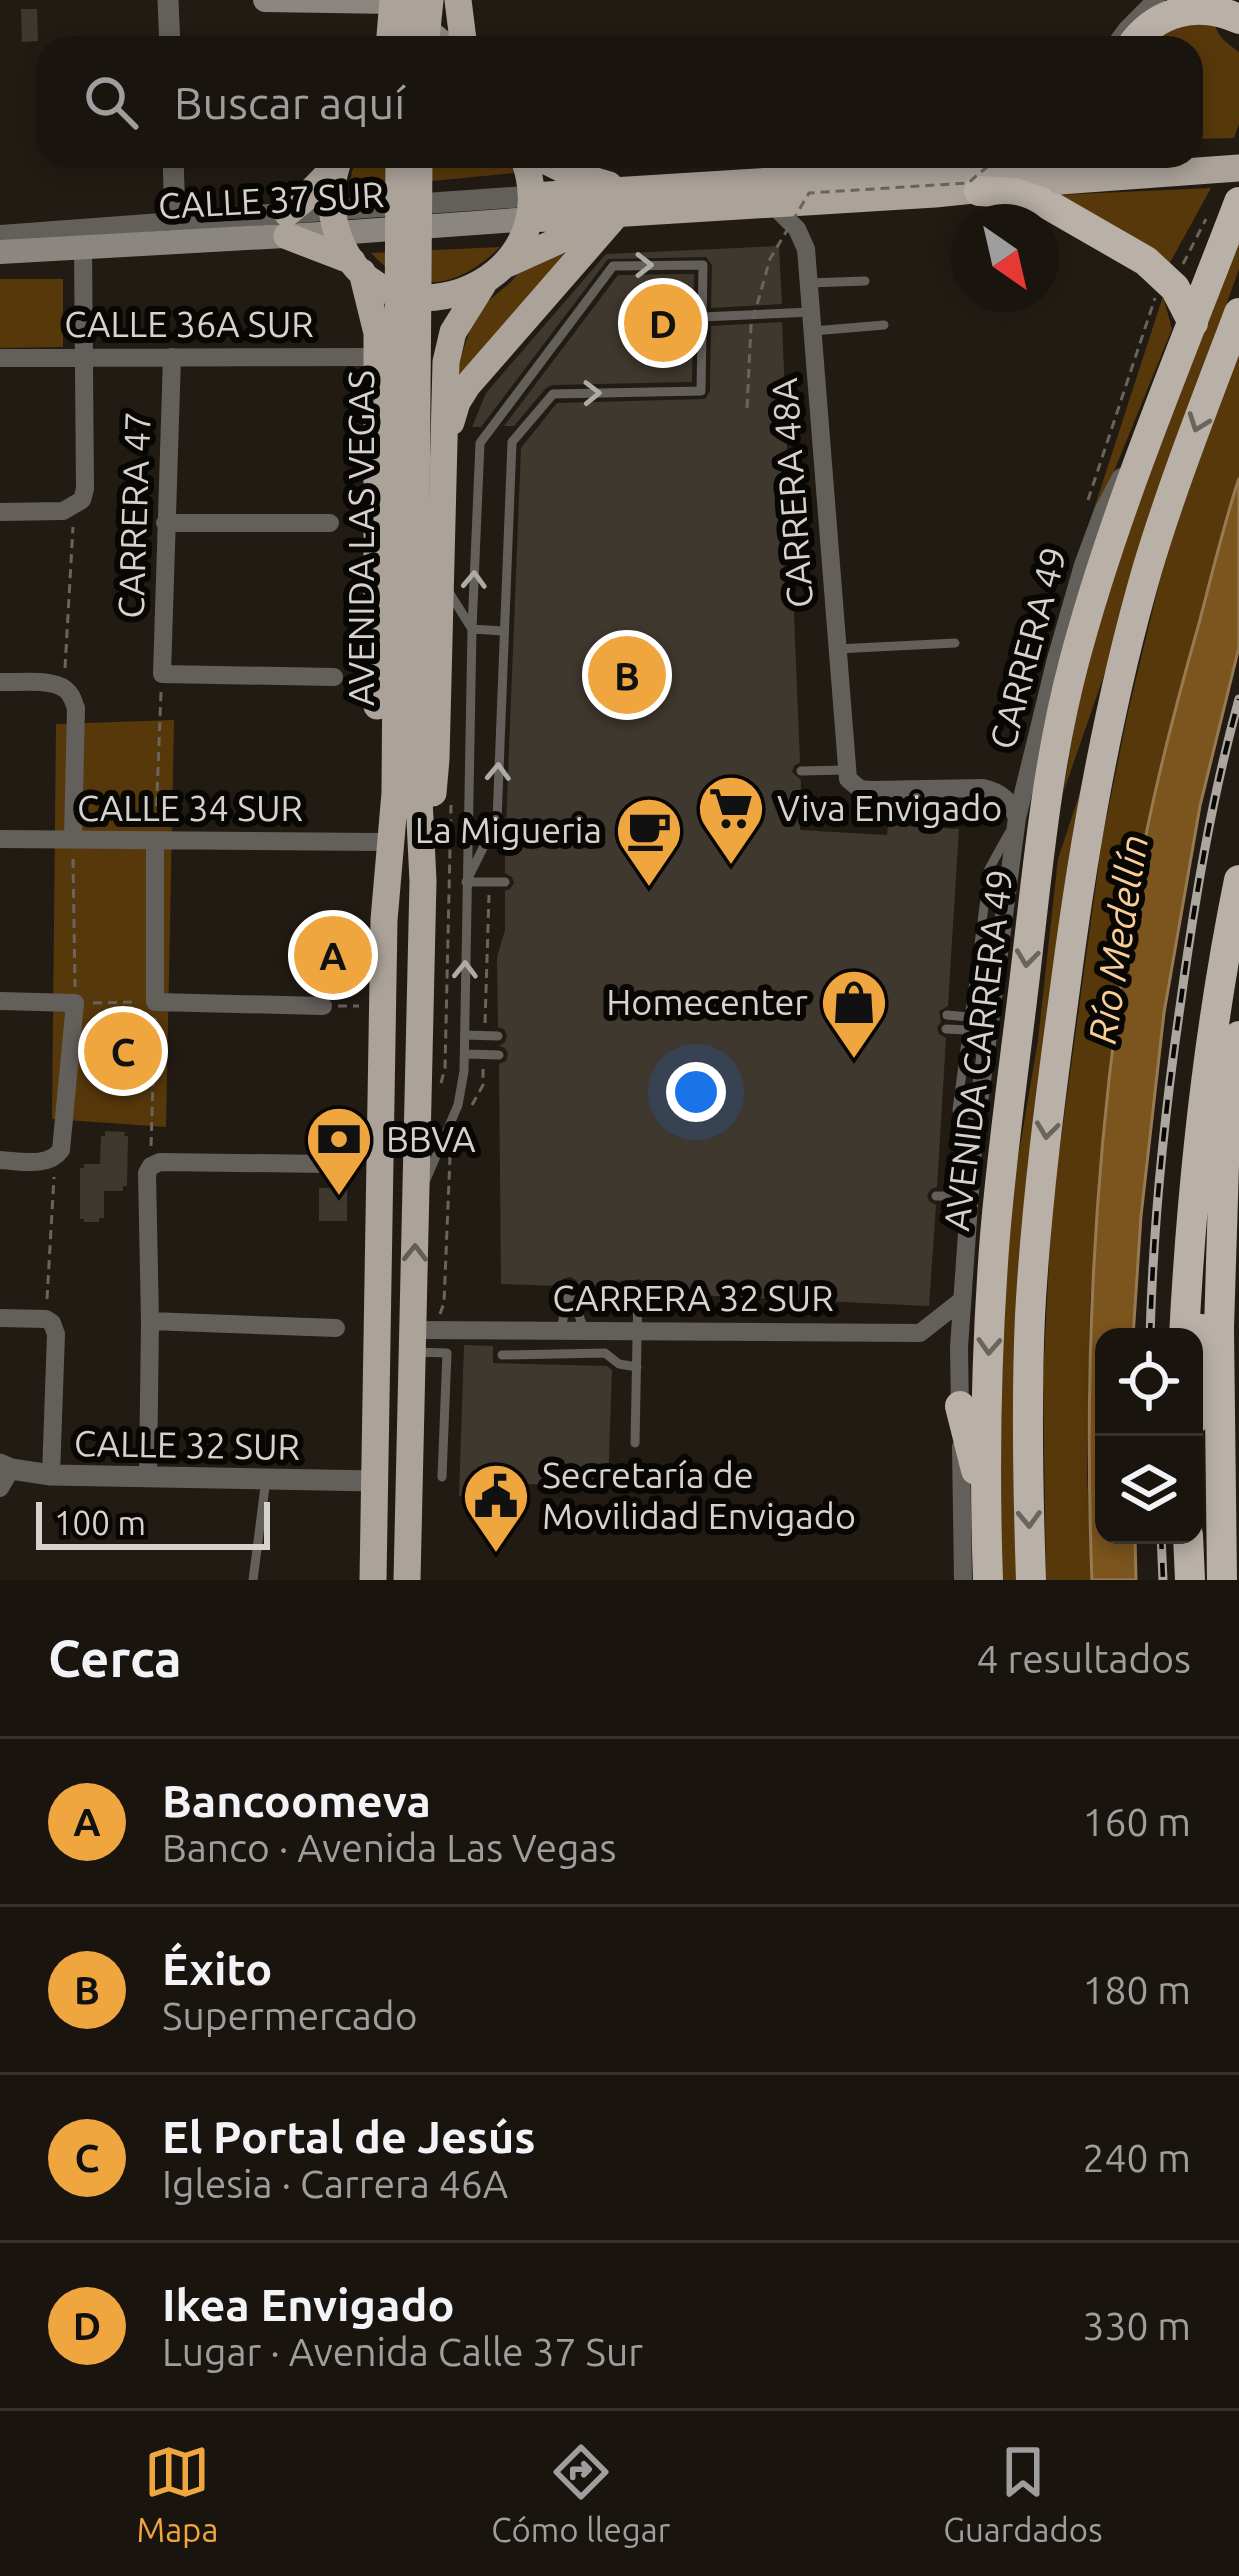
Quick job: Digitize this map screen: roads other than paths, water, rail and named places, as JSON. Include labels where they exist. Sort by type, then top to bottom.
[{"type":"highway","points":[[1140,36],[1166,14],[1184,7],[1202,5],[1239,19]]},
{"type":"highway","points":[[988,171],[1015,193],[1040,201],[1146,261],[1175,288],[1193,323]]},
{"type":"highway","name":"AVENIDA CARRERA 49","points":[[988,1580],[988,1352],[995,1234],[1059,729],[1107,556],[1193,323],[1226,204]]},
{"type":"highway","points":[[1031,1580],[1027,1411],[1038,1207],[1090,812],[1115,690],[1161,528],[1239,313]]},
{"type":"highway","points":[[1037,875],[1115,690]]},
{"type":"highway","points":[[1185,1328],[1197,1140],[1239,880]]},
{"type":"highway","points":[[1200,1328],[1208,1218],[1239,1036]]},
{"type":"highway","points":[[1222,1580],[1230,1533],[1231,1226],[1226,1133]]},
{"type":"highway","points":[[960,1406],[985,1506]]},
{"type":"highway","points":[[1188,1544],[1190,1580]]},
{"type":"main road","points":[[265,0],[398,1],[437,36]]},
{"type":"main road","points":[[426,36],[430,0]]},
{"type":"main road","points":[[458,0],[462,36]]},
{"type":"main road","points":[[391,36],[398,1]]},
{"type":"main road","points":[[398,1],[402,36]]},
{"type":"main road","points":[[1203,154],[1239,151]]},
{"type":"main road","points":[[331,168],[287,225],[389,290],[421,298],[453,296],[483,284],[507,264],[624,202],[1025,168]]},
{"type":"main road","points":[[334,222],[331,194],[336,168]]},
{"type":"main road","name":"AVENIDA LAS VEGAS","points":[[399,168],[407,517],[423,881],[413,1341],[428,1438],[407,1580]]},
{"type":"main road","name":"AVENIDA LAS VEGAS","points":[[384,920],[395,793],[419,168]]},
{"type":"main road","points":[[507,264],[518,250],[531,208],[525,168]]},
{"type":"main road","points":[[560,168],[624,202],[772,205],[988,171],[1060,181],[1239,168]]},
{"type":"main road","points":[[377,468],[406,450],[444,456],[457,402],[467,386],[624,202]]},
{"type":"main road","name":"CALLE 37 SUR","points":[[0,252],[154,243],[287,225],[624,202]]},
{"type":"main road","name":"AVENIDA LAS VEGAS","points":[[334,222],[375,316],[378,357],[377,794],[384,920],[374,1580]]},
{"type":"main road","points":[[135,224],[154,243]]},
{"type":"main road","name":"AVENIDA LAS VEGAS","points":[[423,881],[436,759],[448,347],[461,316],[483,284]]},
{"type":"street","points":[[168,0],[170,36]]},
{"type":"street","points":[[1123,36],[1156,0]]},
{"type":"street","points":[[173,168],[175,221]]},
{"type":"street","name":"CARRERA 48A","points":[[772,205],[804,240],[850,778]]},
{"type":"street","name":"CALLE 37 SUR","points":[[0,234],[175,221],[287,225]]},
{"type":"street","points":[[0,512],[63,511],[82,500],[83,247]]},
{"type":"street","name":"CARRERA 47","points":[[172,357],[162,674],[334,677]]},
{"type":"street","name":"CALLE 36A SUR","points":[[0,358],[378,357]]},
{"type":"street","name":"CARRERA 49","points":[[963,1580],[960,1406],[969,1196],[1017,818],[1083,565],[1103,511],[1166,394]]},
{"type":"street","points":[[165,524],[330,523]]},
{"type":"street","points":[[0,682],[64,687],[72,696],[76,708],[73,840]]},
{"type":"street","points":[[850,778],[870,790],[983,788],[1003,795],[1017,818]]},
{"type":"street","name":"CALLE 34 SUR","points":[[0,839],[380,842]]},
{"type":"street","points":[[155,840],[155,1002],[323,1006]]},
{"type":"street","points":[[0,1001],[75,1003],[61,1150],[56,1158],[43,1162],[0,1160]]},
{"type":"street","points":[[148,1477],[146,1173],[160,1162],[329,1164]]},
{"type":"street","name":"CARRERA 32 SUR","points":[[413,1341],[562,1330],[920,1333],[962,1300]]},
{"type":"street","points":[[0,1318],[49,1321],[56,1334],[51,1475]]},
{"type":"street","points":[[150,1321],[335,1328]]},
{"type":"street","name":"CALLE 32 SUR","points":[[4,1474],[375,1481]]},
{"type":"lane","points":[[416,1203],[463,1087],[465,1054],[466,882],[472,629],[480,443],[613,266],[703,265],[701,391],[553,394],[512,442],[497,820],[466,882]]},
{"type":"lane","points":[[809,284],[866,281]]},
{"type":"lane","points":[[702,317],[884,325]]},
{"type":"lane","points":[[441,578],[472,629]]},
{"type":"lane","points":[[472,629],[503,631]]},
{"type":"lane","points":[[837,649],[956,643]]},
{"type":"lane","points":[[801,771],[850,778]]},
{"type":"lane","points":[[973,1148],[957,1110],[969,1017],[989,869],[1017,818]]},
{"type":"lane","points":[[466,882],[505,882]]},
{"type":"lane","points":[[947,1015],[969,1017]]},
{"type":"lane","points":[[946,1029],[968,1030]]},
{"type":"lane","points":[[465,1035],[499,1036]]},
{"type":"lane","points":[[465,1054],[499,1055]]},
{"type":"lane","points":[[936,1196],[969,1196]]},
{"type":"lane","points":[[562,1330],[569,1286],[584,1330]]},
{"type":"lane","points":[[635,1443],[638,1288]]},
{"type":"lane","points":[[502,1355],[604,1353],[619,1364],[637,1366]]},
{"type":"lane","points":[[428,1438],[442,1477]]},
{"type":"lane","points":[[253,1580],[266,1479]]},
{"type":"railway","points":[[1151,1328],[1174,1048],[1204,852],[1239,699]]},
{"type":"railway","points":[[1161,1544],[1163,1580]]},
{"type":"place","name":"Ikea Envigado","points":[[663,323]]},
{"type":"place","name":"Éxito","points":[[627,675]]},
{"type":"place","name":"Viva Envigado","points":[[731,867]]},
{"type":"place","name":"La Migueria","points":[[649,889]]},
{"type":"place","name":"Bancoomeva","points":[[333,955]]},
{"type":"place","name":"El Portal de Jesús","points":[[123,1051]]},
{"type":"place","name":"Homecenter","points":[[854,1061]]},
{"type":"place","name":"BBVA","points":[[339,1198]]},
{"type":"place","name":"Secretaría de Movilidad Envigado","points":[[496,1555]]},
{"type":"water label","name":"Río Medellín","points":[[1118,939]]}]
